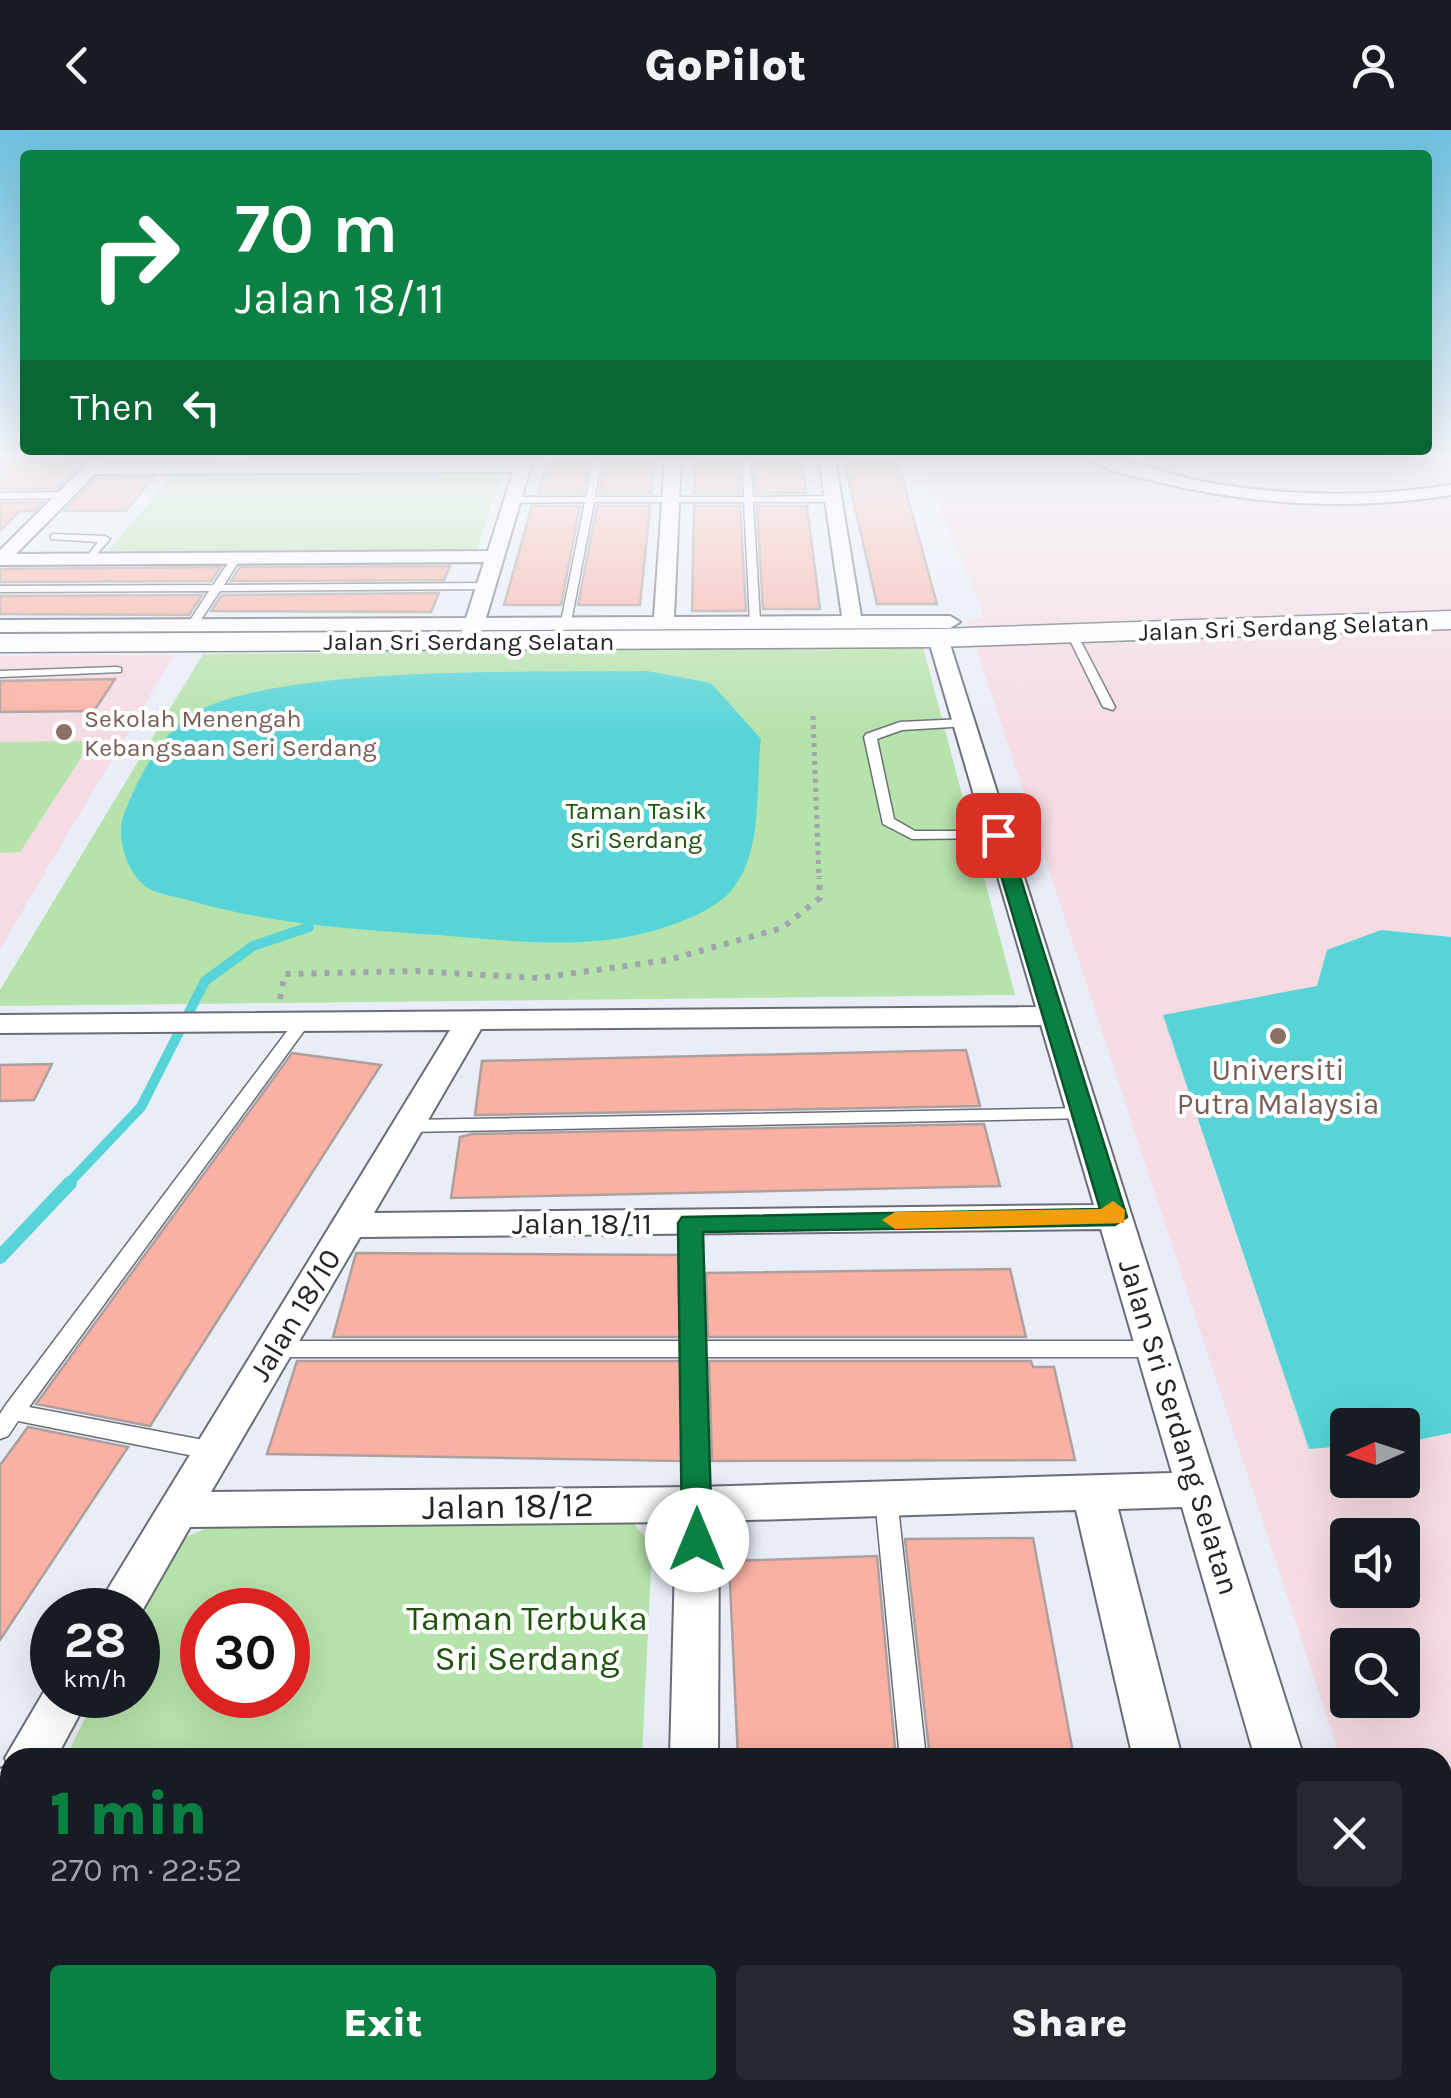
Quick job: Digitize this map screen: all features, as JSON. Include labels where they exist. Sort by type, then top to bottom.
[{"type":"street","points":[[472,632],[497,551]]},
{"type":"street","points":[[664,622],[667,551]]},
{"type":"street","points":[[841,551],[852,620]]},
{"type":"street","points":[[0,560],[495,556]]},
{"type":"street","points":[[0,626],[192,625],[472,632],[566,622],[852,620],[944,630]]},
{"type":"street","name":"Jalan Sri Serdang Selatan","points":[[0,643],[472,632],[944,630],[1072,634],[1451,620]]},
{"type":"street","name":"Jalan Sri Serdang Selatan","points":[[944,630],[964,723],[1277,1748]]},
{"type":"street","points":[[0,1024],[1054,1016]]},
{"type":"street","name":"Jalan 18/10","points":[[131,1588],[472,1019]]},
{"type":"street","name":"Jalan 18/11","points":[[349,1225],[1115,1217]]},
{"type":"street","name":"Jalan 18/12","points":[[178,1510],[698,1504],[1198,1489]]},
{"type":"street","points":[[1094,1493],[1156,1748]]},
{"type":"street","points":[[694,1748],[698,1504]]},
{"type":"street","points":[[35,1748],[52,1718]]},
{"type":"lane","points":[[90,559],[96,551]]},
{"type":"lane","points":[[566,622],[580,551]]},
{"type":"lane","points":[[752,551],[755,621]]},
{"type":"lane","points":[[192,625],[236,558]]},
{"type":"lane","points":[[0,588],[486,586]]},
{"type":"lane","points":[[1072,634],[1109,706]]},
{"type":"lane","points":[[0,674],[117,670]]},
{"type":"lane","points":[[964,723],[900,726],[870,738],[888,821],[912,835],[998,835]]},
{"type":"lane","points":[[214,1450],[7,1421],[277,1021]]},
{"type":"lane","points":[[409,1126],[1083,1114]]},
{"type":"lane","points":[[691,1223],[698,1504]]},
{"type":"lane","points":[[274,1350],[1156,1349]]},
{"type":"lane","points":[[886,1498],[913,1748]]},
{"type":"path","points":[[277,1021],[285,974],[416,971],[539,978],[668,960],[782,928],[820,898],[813,716]]},
{"type":"shaded area","name":"Universiti Putra Malaysia","points":[[958,551],[1451,551],[1451,1748],[1337,1748],[967,620],[985,618]]},
{"type":"shaded area","name":"Sekolah Menengah Kebangsaan Seri Serdang","points":[[174,655],[83,808],[0,949],[0,656]]},
{"type":"green space","name":"Taman Tasik Sri Serdang","points":[[923,647],[1015,995],[0,1006],[0,990],[203,654]]},
{"type":"green space","points":[[92,741],[20,852],[0,853],[0,742]]},
{"type":"green space","name":"Taman Terbuka Sri Serdang","points":[[628,1517],[652,1545],[642,1748],[70,1748],[85,1718],[160,1718],[160,1588],[152,1588],[175,1542],[209,1527]]},
{"type":"water","points":[[647,671],[711,683],[761,739],[756,820],[741,877],[721,901],[667,926],[627,937],[556,943],[310,924],[247,914],[156,892],[134,874],[125,854],[122,823],[148,764],[184,720],[220,702],[272,689],[336,680],[476,672]]},
{"type":"water","points":[[1381,930],[1451,937],[1451,1433],[1420,1439],[1420,1408],[1330,1408],[1330,1447],[1309,1449],[1163,1015],[1317,986],[1327,950]]},
{"type":"building","points":[[519,551],[571,551],[561,605],[504,605]]},
{"type":"building","points":[[588,551],[645,551],[640,605],[578,605]]},
{"type":"building","points":[[693,551],[743,551],[746,611],[692,611]]},
{"type":"building","points":[[760,551],[813,551],[820,609],[763,609]]},
{"type":"building","points":[[865,551],[922,551],[937,604],[877,604]]},
{"type":"building","points":[[450,566],[444,580],[231,581],[240,567]]},
{"type":"building","points":[[221,567],[211,581],[0,582],[0,569]]},
{"type":"building","points":[[439,593],[431,612],[211,611],[222,595]]},
{"type":"building","points":[[202,595],[189,615],[0,614],[0,596]]},
{"type":"building","points":[[115,679],[94,711],[0,712],[0,681]]},
{"type":"building","points":[[966,1050],[980,1106],[475,1115],[482,1061]]},
{"type":"building","points":[[292,1053],[381,1065],[150,1426],[36,1404]]},
{"type":"building","points":[[52,1064],[34,1100],[0,1101],[0,1065]]},
{"type":"building","points":[[984,1124],[1000,1186],[451,1198],[460,1137],[472,1134]]},
{"type":"building","points":[[356,1253],[678,1255],[680,1337],[333,1337]]},
{"type":"building","points":[[1010,1269],[1026,1337],[708,1337],[706,1273]]},
{"type":"building","points":[[297,1361],[680,1361],[682,1461],[267,1454]]},
{"type":"building","points":[[709,1361],[1031,1361],[1033,1367],[1054,1367],[1075,1460],[712,1461]]},
{"type":"building","points":[[28,1427],[128,1447],[34,1588],[30,1588],[30,1595],[0,1640],[0,1465]]},
{"type":"building","points":[[1033,1538],[1072,1748],[929,1748],[905,1539]]},
{"type":"building","points":[[877,1556],[895,1748],[738,1748],[729,1561]]},
{"type":"waterway","points":[[67,1185],[141,1107],[205,981],[253,946],[309,927]]},
{"type":"waterway","points":[[0,1257],[70,1183]]},
{"type":"slow traffic","points":[[895,1220],[1115,1217],[1113,1210]]},
{"type":"place","name":"Sekolah Menengah Kebangsaan Seri Serdang","points":[[64,732]]},
{"type":"place","name":"Universiti Putra Malaysia","points":[[1278,1036]]},
{"type":"route","points":[[697,1540],[691,1223],[1115,1217],[998,835]]}]
